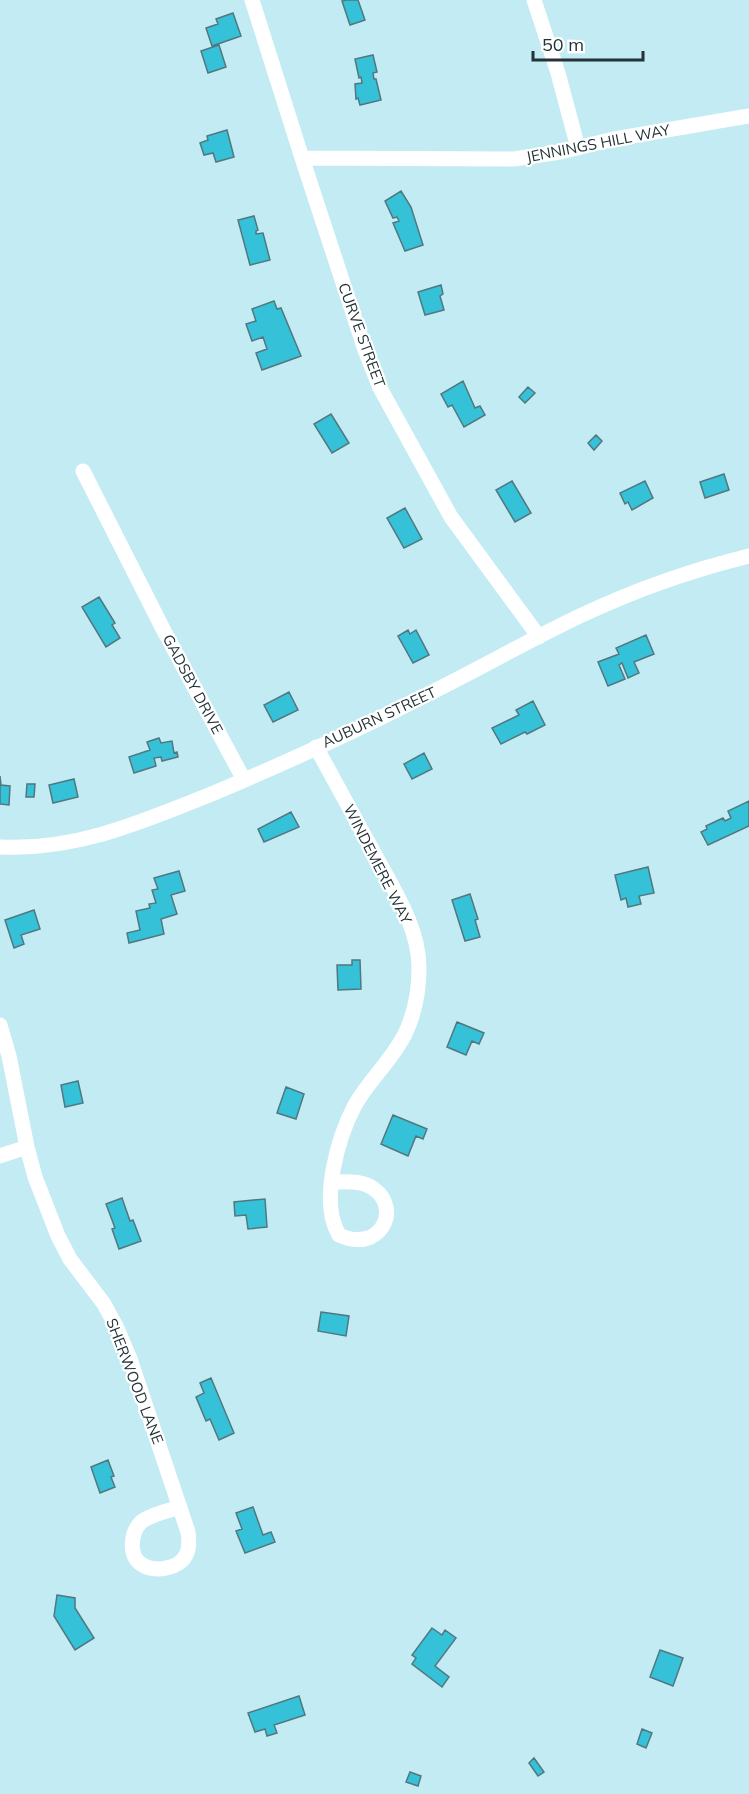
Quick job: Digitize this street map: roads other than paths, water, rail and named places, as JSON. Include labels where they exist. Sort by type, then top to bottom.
[{"type":"street","name":"CURVE STREET","points":[[252,0],[365,350],[384,396],[451,517],[539,638]]},
{"type":"street","points":[[534,0],[558,74],[578,148]]},
{"type":"street","name":"JENNINGS HILL WAY","points":[[302,158],[514,159],[541,156],[614,139],[749,117]]},
{"type":"street","name":"GADSBY DRIVE","points":[[83,471],[244,780]]},
{"type":"street","name":"AUBURN STREET","points":[[0,847],[49,847],[96,836],[170,810],[244,780],[422,697],[581,616],[640,591],[749,556]]},
{"type":"street","name":"WINDEMERE WAY","points":[[316,747],[404,908],[414,937],[419,966],[417,995],[410,1022],[398,1046],[356,1104],[338,1148],[329,1203],[334,1227],[339,1235],[354,1240],[363,1240],[380,1231],[384,1224],[385,1207],[375,1189],[358,1183],[333,1182]]},
{"type":"street","name":"SHERWOOD LANE","points":[[0,1025],[12,1069],[35,1177],[58,1236],[77,1270],[99,1298],[116,1326],[130,1359],[189,1532],[187,1554],[178,1564],[168,1568],[151,1568],[140,1563],[135,1557],[132,1542],[137,1527],[147,1518],[180,1507]]},
{"type":"street","points":[[0,1156],[27,1147]]}]
